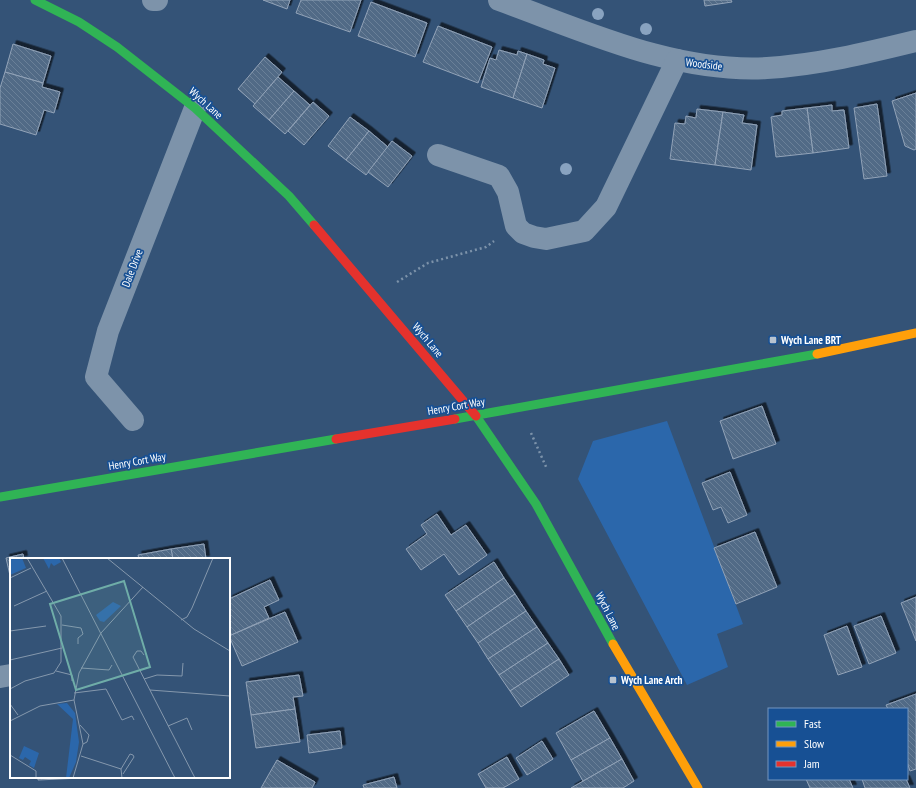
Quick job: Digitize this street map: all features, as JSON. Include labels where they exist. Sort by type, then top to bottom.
[{"type":"street","name":"Wych Lane","points":[[35,0],[79,22],[117,47],[195,108],[288,196],[376,296],[475,415],[536,504],[628,672],[698,788]]},
{"type":"street","name":"Woodside","points":[[499,0],[626,47],[677,60],[720,66],[766,68],[803,65],[874,51],[916,40]]},
{"type":"street","points":[[438,155],[499,176],[508,192],[516,226],[523,233],[546,239],[584,231],[606,208],[677,60]]},
{"type":"street","name":"Dale Drive","points":[[133,420],[96,377],[108,331],[195,108]]},
{"type":"street","name":"Henry Cort Way","points":[[0,497],[805,357],[916,333]]},
{"type":"street","points":[[0,677],[10,675]]},
{"type":"path","points":[[376,296],[428,263],[486,247],[516,226]]},
{"type":"shaded area","points":[[667,421],[743,624],[717,634],[728,667],[687,685],[578,479],[593,441]]},
{"type":"building","points":[[263,0],[290,0],[287,9]]},
{"type":"building","points":[[301,0],[361,0],[350,32],[296,13]]},
{"type":"building","points":[[704,0],[731,0],[732,2],[705,6]]},
{"type":"building","points":[[371,2],[427,23],[415,57],[358,36]]},
{"type":"building","points":[[438,26],[492,47],[478,83],[423,62]]},
{"type":"building","points":[[13,44],[51,56],[43,83],[5,72]]},
{"type":"building","points":[[499,50],[517,55],[518,51],[527,54],[513,98],[481,87],[490,58],[496,60]]},
{"type":"building","points":[[527,54],[544,60],[543,64],[555,68],[542,108],[513,98]]},
{"type":"building","points":[[265,57],[282,72],[255,104],[238,89]]},
{"type":"building","points":[[5,72],[43,83],[42,87],[60,92],[54,113],[44,110],[36,135],[0,124],[0,88]]},
{"type":"building","points":[[278,77],[294,91],[269,120],[253,106]]},
{"type":"building","points":[[294,91],[310,105],[285,134],[269,120]]},
{"type":"building","points":[[916,93],[916,149],[914,150],[905,146],[892,101]]},
{"type":"building","points":[[313,102],[329,116],[304,145],[288,131]]},
{"type":"building","points":[[877,104],[887,176],[864,179],[854,108]]},
{"type":"building","points":[[832,105],[832,111],[844,110],[849,148],[813,153],[807,108]]},
{"type":"building","points":[[807,108],[813,153],[776,157],[771,117],[782,115],[782,111]]},
{"type":"building","points":[[697,109],[723,112],[715,165],[670,159],[675,123],[685,124],[686,116],[696,118]]},
{"type":"building","points":[[723,112],[744,115],[742,123],[757,125],[751,170],[715,165]]},
{"type":"building","points":[[350,117],[369,131],[346,160],[328,146]]},
{"type":"building","points":[[369,131],[388,147],[366,175],[346,160]]},
{"type":"building","points":[[392,141],[412,156],[388,187],[368,172]]},
{"type":"building","points":[[762,406],[776,444],[733,459],[720,421]]},
{"type":"building","points":[[730,472],[747,515],[728,523],[721,507],[713,510],[702,483]]},
{"type":"building","points":[[437,514],[451,535],[466,525],[487,555],[459,575],[444,554],[421,570],[406,549],[427,534],[421,525]]},
{"type":"building","points":[[755,532],[777,587],[736,604],[714,548]]},
{"type":"building","points":[[204,544],[206,558],[173,558],[171,549]]},
{"type":"building","points":[[171,549],[173,558],[139,558],[138,555]]},
{"type":"building","points":[[23,554],[24,558],[10,558],[10,576],[6,558]]},
{"type":"building","points":[[494,562],[504,578],[456,611],[445,595]]},
{"type":"building","points":[[504,578],[515,594],[467,627],[456,611]]},
{"type":"building","points":[[270,580],[279,600],[264,607],[269,618],[230,636],[230,599]]},
{"type":"building","points":[[515,594],[526,611],[478,643],[467,627]]},
{"type":"building","points":[[916,597],[916,641],[901,603]]},
{"type":"building","points":[[526,611],[537,627],[488,659],[478,643]]},
{"type":"building","points":[[285,612],[298,642],[242,666],[230,636]]},
{"type":"building","points":[[881,616],[896,653],[869,664],[854,626]]},
{"type":"building","points":[[847,626],[862,667],[838,675],[824,635]]},
{"type":"building","points":[[537,627],[548,643],[499,675],[488,659]]},
{"type":"building","points":[[548,643],[559,659],[510,691],[499,675]]},
{"type":"building","points":[[559,659],[569,675],[521,707],[510,691]]},
{"type":"building","points":[[299,675],[303,696],[293,697],[295,709],[251,715],[246,682]]},
{"type":"building","points":[[916,694],[916,769],[910,771],[908,765],[908,708],[888,708],[886,705]]},
{"type":"building","points":[[295,709],[300,742],[256,748],[251,715]]},
{"type":"building","points":[[594,711],[610,738],[571,760],[556,733]]},
{"type":"building","points":[[340,731],[342,748],[309,753],[307,735]]},
{"type":"building","points":[[610,738],[622,759],[583,781],[571,760]]},
{"type":"building","points":[[542,741],[553,759],[527,775],[516,758]]},
{"type":"building","points":[[507,757],[519,779],[503,788],[486,788],[478,774]]},
{"type":"building","points":[[622,759],[634,781],[623,788],[571,788]]},
{"type":"building","points":[[277,760],[315,782],[312,788],[261,788]]},
{"type":"building","points":[[394,777],[397,788],[364,788],[363,785]]},
{"type":"building","points":[[38,778],[82,778],[38,780]]},
{"type":"building","points":[[806,780],[849,780],[853,788],[810,788]]},
{"type":"building","points":[[862,780],[906,780],[910,788],[865,788]]},
{"type":"traffic: fast","points":[[35,0],[79,22],[117,47],[195,108],[289,196],[314,225]]},
{"type":"traffic: fast","points":[[455,419],[817,354]]},
{"type":"traffic: fast","points":[[476,416],[536,504],[613,644]]},
{"type":"traffic: fast","points":[[0,497],[336,439]]},
{"type":"traffic: slow","points":[[817,354],[916,333]]},
{"type":"traffic: slow","points":[[613,644],[698,788]]},
{"type":"traffic: jam","points":[[314,225],[476,416]]},
{"type":"traffic: jam","points":[[336,439],[455,419]]},
{"type":"place","name":"Wych Lane BRT","points":[[773,340]]},
{"type":"place","name":"Wych Lane Arch","points":[[613,680]]}]
